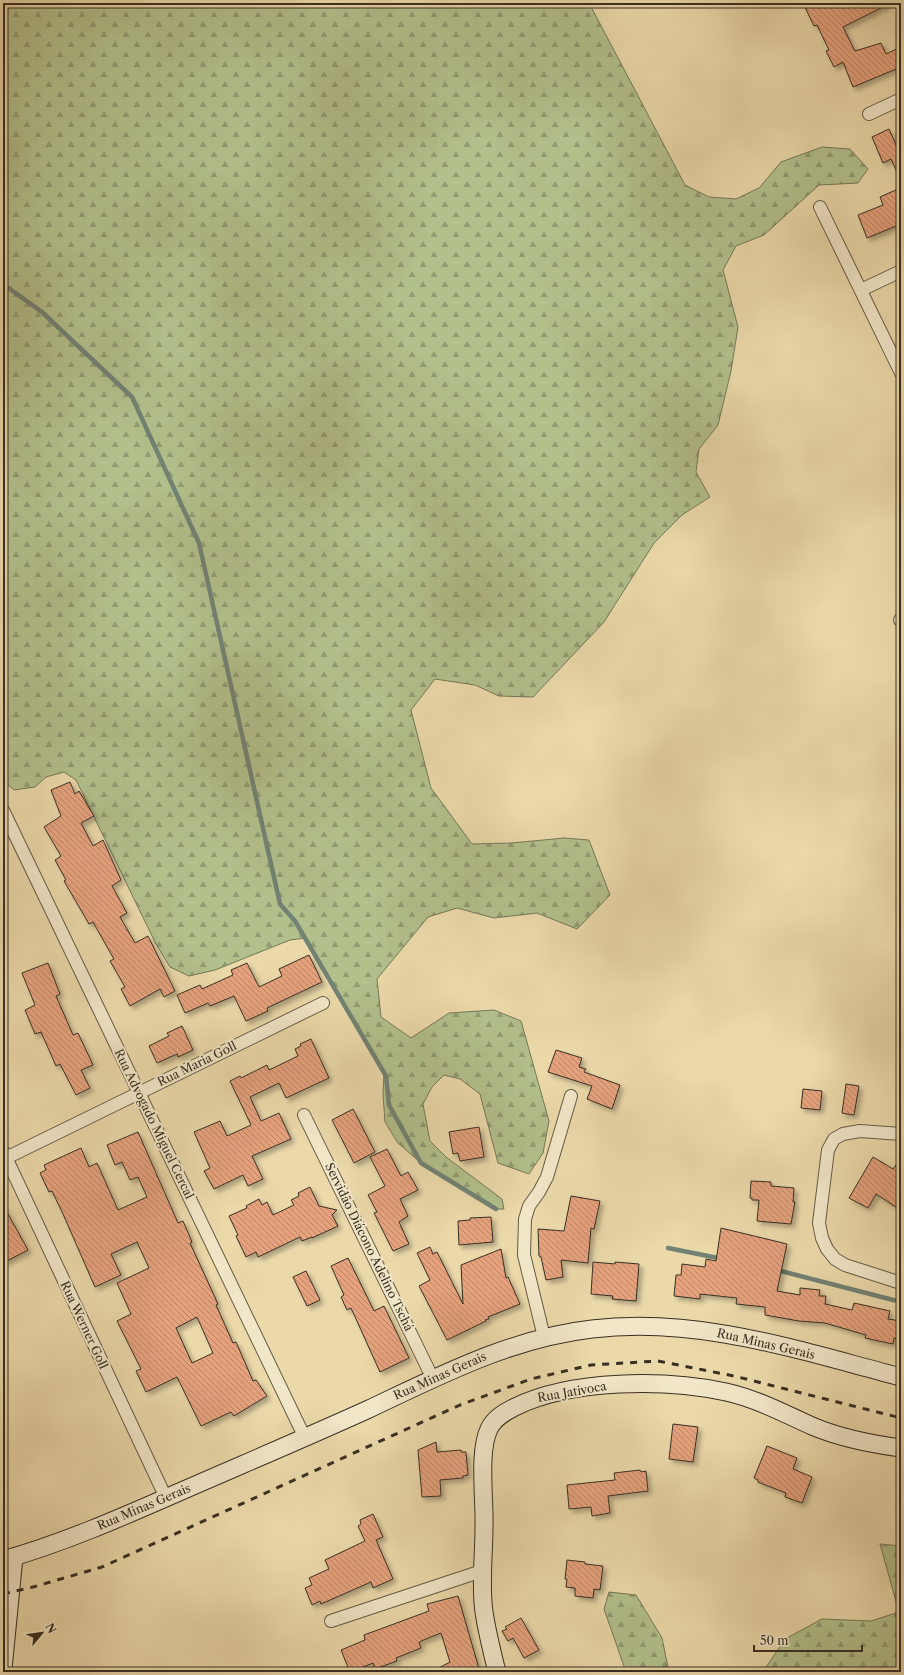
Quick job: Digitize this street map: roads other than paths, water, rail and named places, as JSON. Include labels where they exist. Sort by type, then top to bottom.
[{"type":"main road","name":"Rua Minas Gerais","points":[[8,1558],[77,1536],[305,1438],[481,1358],[523,1342],[544,1337],[593,1328],[632,1326],[705,1330],[761,1341],[901,1377]]},
{"type":"main road","name":"Rua Jativoca","points":[[497,1672],[484,1612],[482,1571],[484,1528],[484,1456],[486,1439],[490,1428],[496,1419],[510,1409],[530,1400],[582,1388],[643,1384],[698,1387],[750,1399],[775,1408],[813,1426],[836,1434],[865,1442],[901,1448]]},
{"type":"main road","points":[[3,1669],[8,1558]]},
{"type":"street","points":[[869,114],[901,99]]},
{"type":"street","points":[[820,207],[901,373]]},
{"type":"street","points":[[861,290],[901,271]]},
{"type":"street","name":"Rua Advogado Miguel Cercal","points":[[3,810],[305,1438]]},
{"type":"street","name":"Rua Maria Goll","points":[[4,1154],[139,1093],[323,1003]]},
{"type":"street","points":[[544,1337],[527,1273],[524,1254],[525,1219],[529,1206],[547,1177],[571,1096]]},
{"type":"street","name":"Servidão Diácono Adelino Tschá","points":[[304,1115],[433,1379]]},
{"type":"street","points":[[901,1134],[860,1131],[843,1134],[834,1140],[828,1150],[819,1223],[822,1238],[827,1249],[835,1259],[845,1265],[901,1283]]},
{"type":"street","name":"Rua Werner Goll","points":[[4,1154],[166,1498]]},
{"type":"street","points":[[331,1621],[482,1571]]},
{"type":"waterway","points":[[3,284],[42,312],[132,397],[199,543],[280,904],[295,921],[386,1076],[389,1105],[421,1163],[496,1209]]},
{"type":"waterway","points":[[668,1248],[723,1259]]},
{"type":"waterway","points":[[777,1270],[901,1302]]},
{"type":"railway","points":[[3,1594],[102,1567],[460,1405],[531,1379],[591,1365],[658,1361],[734,1376],[901,1418]]}]
